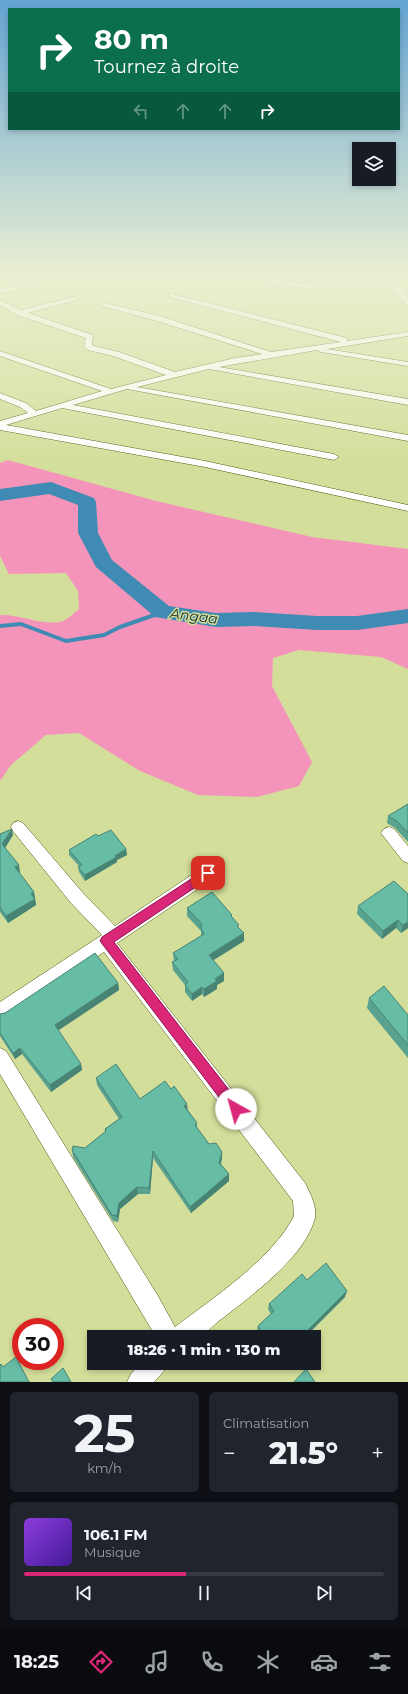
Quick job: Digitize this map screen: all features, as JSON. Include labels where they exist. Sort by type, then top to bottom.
[{"type":"street","points":[[89,339],[88,346],[90,348],[116,354],[172,374]]},
{"type":"street","points":[[226,339],[272,354]]},
{"type":"street","points":[[341,339],[350,342]]},
{"type":"street","points":[[0,426],[34,413],[172,374],[272,354],[368,339]]},
{"type":"street","points":[[309,348],[408,364]]},
{"type":"street","points":[[0,353],[110,391]]},
{"type":"street","points":[[208,367],[408,402]]},
{"type":"street","points":[[126,387],[408,438]]},
{"type":"street","points":[[0,396],[23,405],[34,413]]},
{"type":"street","points":[[59,406],[334,457]]},
{"type":"street","points":[[0,426],[205,464],[408,508]]},
{"type":"street","points":[[18,827],[110,938],[298,1190],[305,1205],[304,1218],[299,1231],[270,1263],[189,1330]]},
{"type":"street","points":[[389,834],[408,857]]},
{"type":"street","points":[[0,1012],[208,873]]},
{"type":"street","points":[[0,1057],[87,1203],[150,1304],[164,1330]]},
{"type":"street","points":[[139,1382],[150,1370]]},
{"type":"shaded area","points":[[8,460],[156,501],[312,537],[408,549],[408,669],[381,657],[299,650],[273,658],[272,686],[312,762],[299,786],[257,797],[198,795],[140,771],[79,733],[46,735],[11,765],[0,781],[0,615],[15,616],[52,623],[67,619],[79,609],[78,591],[66,573],[9,574],[0,556],[0,463]]},
{"type":"building","points":[[408,804],[408,833],[397,821],[388,816]]},
{"type":"building","points":[[12,829],[2,844],[19,865],[15,867],[34,892],[31,894],[35,899],[6,916],[0,907],[0,834]]},
{"type":"building","points":[[111,830],[126,849],[115,856],[117,857],[85,875],[78,867],[82,865],[69,850],[96,834],[98,836]]},
{"type":"building","points":[[394,881],[408,894],[408,922],[403,925],[398,920],[383,931],[358,906]]},
{"type":"building","points":[[212,892],[232,915],[231,916],[239,925],[237,926],[244,933],[209,955],[224,973],[215,979],[217,981],[204,989],[202,987],[192,994],[185,985],[188,982],[172,962],[178,959],[173,953],[204,934],[201,928],[202,924],[187,908]]},
{"type":"building","points":[[95,953],[118,983],[55,1025],[81,1064],[50,1085],[20,1048],[13,1053],[0,1033],[0,1014],[5,1013]]},
{"type":"building","points":[[384,986],[408,1015],[408,1045],[369,998]]},
{"type":"building","points":[[116,1064],[140,1099],[165,1081],[171,1089],[174,1086],[187,1104],[184,1106],[197,1123],[195,1125],[209,1144],[216,1143],[222,1152],[219,1163],[229,1174],[190,1207],[153,1151],[149,1188],[137,1187],[119,1203],[117,1216],[112,1215],[72,1150],[73,1146],[85,1148],[106,1131],[105,1129],[122,1117],[96,1078]]},
{"type":"building","points":[[326,1263],[347,1291],[308,1330],[261,1330],[258,1326],[274,1311],[269,1304],[302,1274],[307,1280]]},
{"type":"building","points":[[12,1360],[12,1370],[23,1370],[29,1382],[0,1382],[1,1364],[3,1367]]},
{"type":"building","points":[[61,1370],[64,1370],[71,1382],[53,1382],[51,1379]]},
{"type":"building","points":[[307,1370],[315,1382],[294,1382]]},
{"type":"waterway","name":"Angaa","points":[[0,495],[51,488],[87,502],[88,533],[103,563],[163,612],[216,620],[254,619],[317,623],[357,623],[408,616]]},
{"type":"waterway","points":[[0,626],[21,624],[66,641],[104,635],[120,627],[163,612]]},
{"type":"route","points":[[208,873],[106,941],[236,1109]]}]
